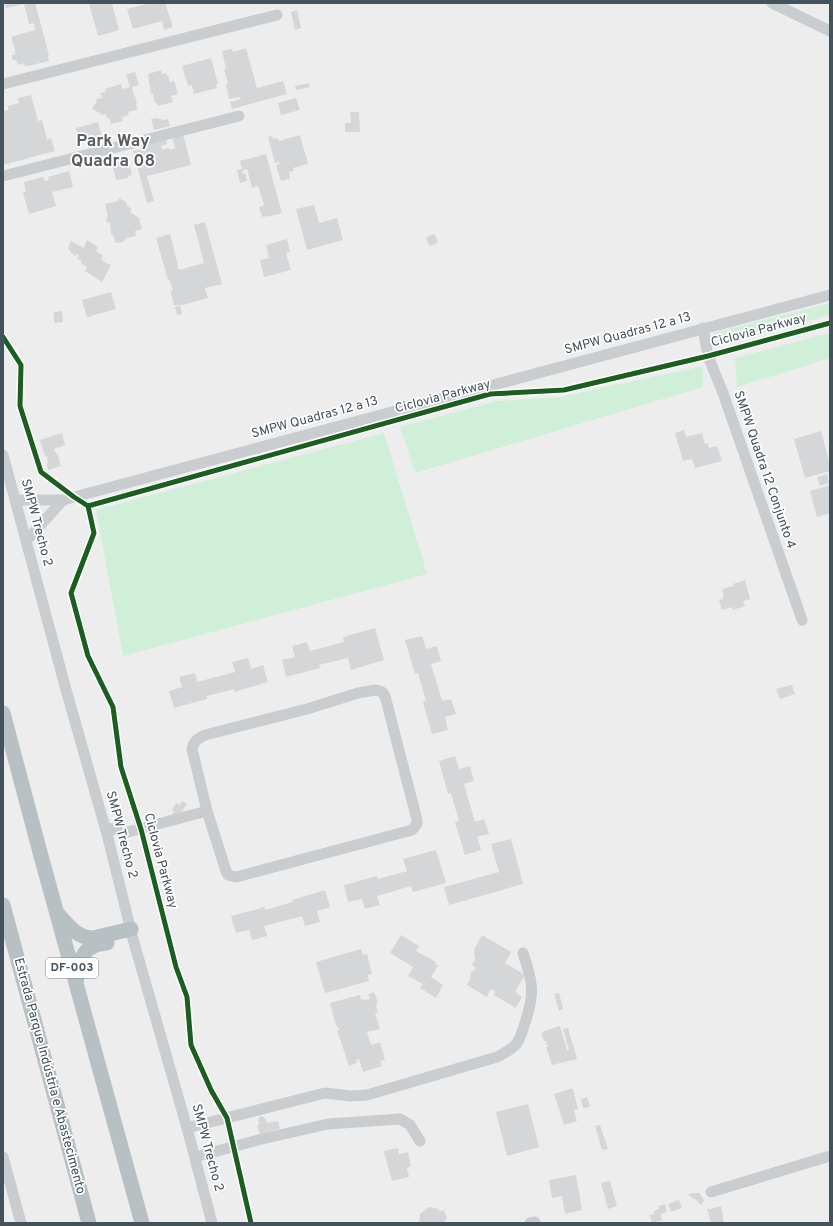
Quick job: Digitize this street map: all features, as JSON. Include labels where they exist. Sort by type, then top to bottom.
[{"type":"highway","name":"DF-003","points":[[3,713],[142,1223]]},
{"type":"highway","name":"Estrada Parque Indústria e Abastecimento","points":[[3,905],[88,1223]]},
{"type":"highway","points":[[56,911],[74,930],[86,938],[132,934]]},
{"type":"highway","points":[[76,983],[82,961],[89,948],[132,934]]},
{"type":"street","points":[[772,3],[830,31]]},
{"type":"street","points":[[3,84],[277,15]]},
{"type":"street","points":[[3,176],[239,116]]},
{"type":"street","name":"SMPW Quadras 12 a 13","points":[[15,500],[62,500],[830,295]]},
{"type":"street","name":"SMPW Quadra 12 Conjunto 4","points":[[703,328],[708,356],[726,401],[802,620]]},
{"type":"street","name":"SMPW Trecho 2","points":[[3,455],[65,686],[106,828],[132,934],[187,1128],[212,1223]]},
{"type":"street","points":[[26,541],[62,500]]},
{"type":"street","points":[[376,690],[384,694],[417,820],[417,824],[412,830],[236,877],[228,875],[226,871],[207,811],[192,749],[197,739],[205,735],[307,709],[358,693],[376,690]]},
{"type":"street","points":[[110,847],[128,832],[207,811]]},
{"type":"street","points":[[106,828],[128,832]]},
{"type":"street","points":[[187,1128],[325,1093],[350,1096],[367,1095],[497,1057],[517,1043],[530,1009],[532,994],[530,972],[523,953]]},
{"type":"street","points":[[195,1157],[262,1139],[328,1124],[400,1119],[410,1125],[420,1141]]},
{"type":"street","points":[[710,1192],[830,1156]]},
{"type":"street","points":[[3,1157],[21,1223]]},
{"type":"green space","points":[[830,303],[830,315],[721,345],[713,333]]},
{"type":"green space","points":[[830,333],[830,358],[737,387],[735,358]]},
{"type":"green space","points":[[703,366],[703,387],[415,473],[400,427],[497,401],[560,397]]},
{"type":"green space","points":[[384,433],[427,574],[123,656],[96,510]]},
{"type":"building","points":[[5,3],[23,3],[23,4],[6,8]]},
{"type":"building","points":[[25,3],[35,3],[49,55],[49,61],[28,66],[25,66],[24,63],[18,65],[16,60],[13,61],[12,55],[15,55],[15,50],[11,37],[35,30],[34,23],[29,24]]},
{"type":"building","points":[[89,3],[112,3],[119,30],[98,36]]},
{"type":"building","points":[[151,3],[165,3],[173,27],[164,30],[162,21],[133,29],[127,9]]},
{"type":"building","points":[[297,10],[301,28],[295,30],[291,12]]},
{"type":"building","points":[[246,48],[257,88],[283,81],[287,94],[232,109],[230,102],[241,99],[240,97],[229,99],[226,84],[228,84],[224,69],[226,69],[222,51],[232,49],[233,52]]},
{"type":"building","points":[[211,58],[218,84],[216,85],[217,88],[194,94],[192,85],[188,86],[182,66]]},
{"type":"building","points":[[161,70],[162,74],[166,73],[167,76],[168,75],[170,82],[174,81],[178,94],[171,96],[173,102],[158,106],[157,103],[155,103],[153,94],[151,94],[148,74]]},
{"type":"building","points":[[135,72],[139,85],[132,87],[137,103],[137,110],[128,112],[129,115],[122,117],[123,121],[111,124],[109,118],[107,119],[106,114],[101,115],[92,109],[97,101],[96,99],[102,98],[100,93],[106,92],[105,89],[121,84],[122,89],[130,87],[126,74]]},
{"type":"building","points":[[309,83],[310,87],[296,90],[295,86]]},
{"type":"building","points":[[31,95],[38,121],[42,120],[47,140],[51,138],[55,151],[3,165],[3,111],[8,110],[8,106],[19,103],[18,98]]},
{"type":"building","points":[[296,98],[300,110],[281,115],[278,103]]},
{"type":"building","points":[[350,112],[359,112],[360,132],[345,132],[345,123],[351,123]]},
{"type":"building","points":[[157,118],[164,120],[168,119],[170,126],[154,130],[151,119]]},
{"type":"building","points":[[98,122],[102,137],[80,143],[76,128]]},
{"type":"building","points":[[183,134],[191,165],[147,176],[154,201],[147,203],[133,151],[146,148],[145,144],[166,139],[167,144],[161,146],[162,150],[169,148],[170,150],[175,148],[172,137]]},
{"type":"building","points":[[300,135],[308,164],[293,168],[294,171],[289,172],[290,179],[281,181],[276,165],[280,164],[279,162],[275,163],[268,137],[272,136],[273,139],[278,138],[279,141]]},
{"type":"building","points":[[266,154],[282,213],[262,217],[259,207],[263,206],[264,204],[258,186],[252,188],[247,169],[242,171],[243,174],[245,173],[247,181],[240,183],[237,170],[242,169],[240,161]]},
{"type":"building","points":[[127,155],[132,175],[128,176],[128,178],[116,180],[111,159]]},
{"type":"building","points":[[69,171],[73,187],[52,192],[56,206],[29,214],[23,193],[26,191],[24,182],[43,177],[45,181],[49,180],[48,177]]},
{"type":"building","points":[[119,198],[127,203],[126,205],[132,209],[130,212],[139,218],[142,229],[135,231],[136,236],[126,238],[123,242],[119,243],[115,242],[114,236],[111,234],[110,223],[106,221],[108,215],[105,204],[118,201]]},
{"type":"building","points":[[314,205],[319,223],[337,218],[343,240],[307,250],[296,209]]},
{"type":"building","points":[[205,222],[222,284],[205,288],[208,298],[183,305],[174,305],[171,294],[171,291],[173,290],[169,279],[168,280],[156,238],[170,234],[179,270],[204,263],[194,225]]},
{"type":"building","points":[[435,234],[438,243],[429,246],[426,237]]},
{"type":"building","points":[[287,239],[290,252],[286,253],[291,270],[264,277],[260,260],[269,258],[266,245]]},
{"type":"building","points":[[87,240],[98,247],[96,251],[103,256],[101,260],[111,265],[102,282],[85,271],[87,267],[81,263],[82,261],[77,259],[79,255],[77,254],[75,256],[68,249],[71,241],[84,248]]},
{"type":"building","points":[[111,292],[116,309],[87,317],[82,300]]},
{"type":"building","points":[[180,305],[182,314],[177,315],[175,307]]},
{"type":"building","points":[[62,311],[63,322],[54,323],[54,312]]},
{"type":"building","points":[[684,430],[686,437],[702,433],[705,444],[708,443],[709,448],[717,446],[722,461],[695,468],[692,459],[683,461],[675,433]]},
{"type":"building","points":[[821,431],[830,465],[830,471],[805,478],[794,439]]},
{"type":"building","points":[[62,433],[65,445],[57,448],[56,446],[54,451],[58,455],[61,466],[48,470],[48,458],[44,454],[40,440]]},
{"type":"building","points":[[827,474],[829,483],[820,486],[817,477]]},
{"type":"building","points":[[830,485],[830,513],[817,517],[810,491]]},
{"type":"building","points":[[745,580],[750,599],[743,601],[745,606],[733,610],[732,607],[722,610],[719,600],[723,599],[724,596],[722,589],[734,586],[733,584]]},
{"type":"building","points":[[375,628],[384,660],[351,670],[348,658],[319,665],[320,668],[286,677],[282,660],[295,657],[292,646],[307,642],[310,651],[344,642],[343,637]]},
{"type":"building","points":[[422,636],[426,649],[437,646],[441,661],[431,664],[442,701],[451,699],[456,714],[445,717],[448,730],[432,734],[423,702],[426,701],[418,673],[415,674],[405,640]]},
{"type":"building","points":[[248,658],[251,669],[263,665],[268,682],[234,692],[234,689],[207,696],[207,699],[174,708],[169,691],[182,687],[179,677],[195,673],[197,682],[235,672],[232,662]]},
{"type":"building","points":[[792,685],[795,694],[780,699],[776,689]]},
{"type":"building","points":[[455,756],[459,769],[470,766],[474,781],[464,784],[475,822],[484,819],[489,834],[477,837],[481,850],[465,855],[455,822],[459,821],[451,793],[448,794],[439,761]]},
{"type":"building","points":[[182,801],[187,804],[177,818],[172,815],[174,811],[172,810],[176,803],[180,805]]},
{"type":"building","points":[[511,839],[523,884],[449,905],[444,887],[499,872],[491,844]]},
{"type":"building","points":[[436,850],[446,883],[413,892],[411,886],[377,896],[380,905],[365,909],[362,899],[348,902],[344,885],[377,876],[378,879],[407,871],[403,859]]},
{"type":"building","points":[[325,890],[330,907],[317,911],[320,922],[305,926],[302,916],[264,926],[267,936],[252,940],[249,930],[236,933],[231,916],[265,907],[265,910],[293,902],[292,900]]},
{"type":"building","points":[[401,935],[419,946],[416,951],[436,962],[435,963],[438,966],[431,977],[443,985],[436,998],[420,988],[423,984],[408,976],[413,967],[390,953]]},
{"type":"building","points":[[482,935],[511,952],[505,963],[525,975],[515,992],[522,997],[516,1008],[494,995],[495,991],[491,989],[487,997],[467,985],[471,978],[471,972],[476,968],[472,965],[475,959],[474,950]]},
{"type":"building","points":[[361,949],[363,955],[367,954],[372,974],[368,975],[369,981],[325,993],[316,962]]},
{"type":"building","points":[[374,992],[377,1000],[376,1005],[378,1013],[375,1013],[380,1029],[367,1032],[371,1045],[380,1042],[385,1060],[380,1061],[382,1066],[363,1072],[359,1059],[356,1060],[357,1063],[349,1066],[337,1030],[340,1030],[336,1025],[330,1003],[360,995],[361,1000],[370,999],[368,994]]},
{"type":"building","points":[[559,993],[563,1009],[559,1011],[554,994]]},
{"type":"building","points":[[560,1026],[567,1050],[569,1050],[563,1029],[568,1028],[577,1059],[552,1065],[546,1047],[548,1047],[546,1041],[544,1041],[541,1033]]},
{"type":"building","points":[[573,1089],[578,1109],[574,1110],[577,1121],[564,1125],[554,1094]]},
{"type":"building","points":[[587,1097],[590,1107],[583,1108],[581,1099]]},
{"type":"building","points":[[528,1104],[539,1147],[507,1156],[496,1112]]},
{"type":"building","points":[[262,1116],[268,1123],[278,1121],[280,1129],[260,1134],[257,1126],[260,1123],[258,1122],[259,1117]]},
{"type":"building","points":[[600,1125],[608,1149],[602,1150],[595,1126]]},
{"type":"building","points":[[398,1148],[399,1154],[408,1152],[411,1166],[407,1168],[409,1177],[392,1181],[384,1151]]},
{"type":"building","points":[[576,1175],[582,1210],[565,1214],[562,1196],[552,1198],[549,1180]]},
{"type":"building","points":[[610,1181],[617,1206],[608,1209],[601,1183]]},
{"type":"building","points":[[692,1193],[699,1193],[704,1200],[701,1205],[688,1195]]},
{"type":"building","points":[[679,1200],[682,1208],[671,1212],[668,1204]]},
{"type":"building","points":[[665,1204],[667,1212],[660,1214],[662,1220],[652,1223],[650,1215],[655,1214],[654,1211],[659,1209],[659,1206]]},
{"type":"building","points":[[721,1206],[724,1223],[711,1223],[707,1208],[710,1209]]},
{"type":"building","points":[[429,1207],[440,1211],[444,1210],[447,1219],[445,1220],[445,1223],[419,1223],[420,1214]]},
{"type":"cycle path","name":"Ciclovia Parkway","points":[[88,506],[490,394],[564,390],[708,356],[830,323]]},
{"type":"cycle path","name":"Ciclovia Parkway","points":[[3,337],[21,365],[20,406],[41,472],[88,506],[94,533],[71,593],[88,656],[113,707],[121,767],[141,829],[176,967],[187,997],[191,1045],[211,1090],[227,1118],[251,1223]]},
{"type":"district","name":"Park Way Quadra 08","points":[[113,152]]}]
